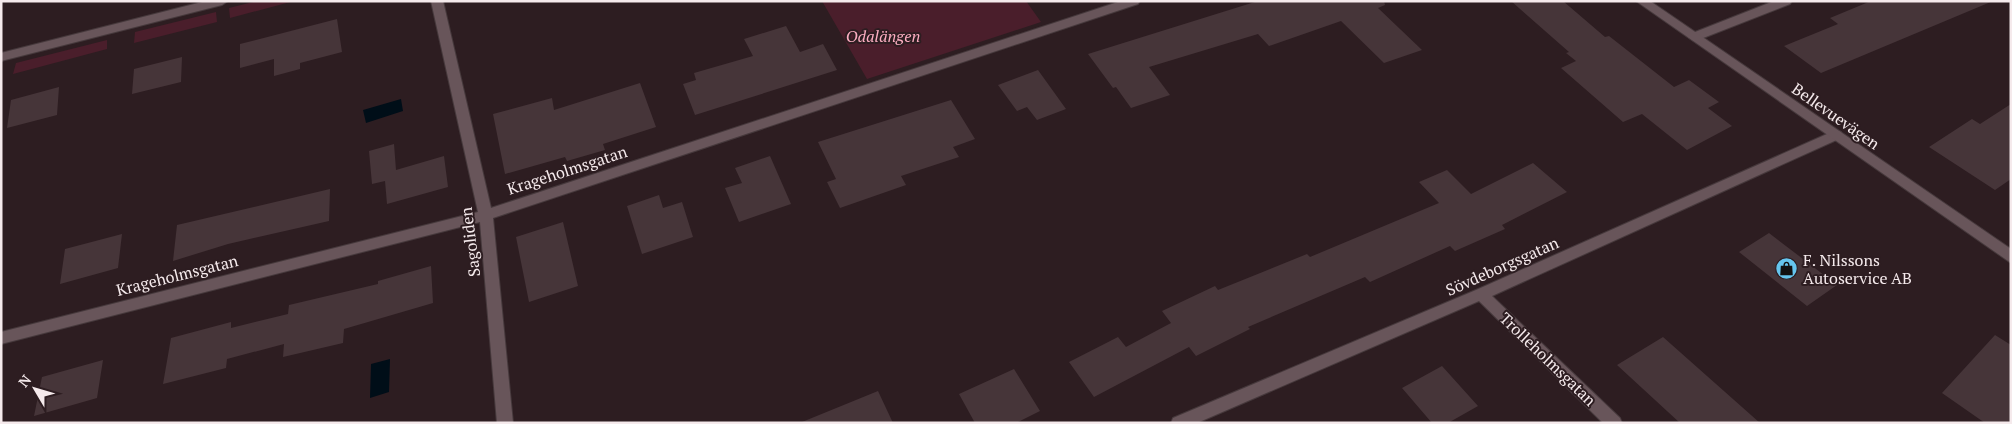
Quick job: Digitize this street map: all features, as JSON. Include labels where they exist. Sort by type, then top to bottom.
[{"type":"street","points":[[1,57],[222,1]]},
{"type":"street","name":"Sagoliden","points":[[437,1],[486,215],[505,423]]},
{"type":"street","name":"Krageholmsgatan","points":[[1,338],[486,215],[1134,1]]},
{"type":"street","name":"Bellevuevägen","points":[[1642,1],[2008,252]]},
{"type":"street","points":[[1694,37],[1786,1]]},
{"type":"street","name":"Sövdeborgsgatan","points":[[1179,423],[1481,294],[1836,135]]},
{"type":"street","name":"Trolleholmsgatan","points":[[1481,294],[1614,423]]},
{"type":"green space","points":[[257,1],[294,1],[230,18],[229,8]]},
{"type":"green space","name":"Odalängen","points":[[822,1],[1026,1],[1041,22],[867,79]]},
{"type":"green space","points":[[216,12],[217,22],[134,43],[135,32]]},
{"type":"green space","points":[[107,40],[107,49],[13,74],[16,63]]},
{"type":"shaded area","points":[[401,99],[403,111],[366,123],[363,110]]},
{"type":"shaded area","points":[[390,359],[389,392],[370,398],[371,364]]},
{"type":"building","points":[[1258,1],[1384,1],[1385,5],[1378,8],[1422,50],[1384,63],[1341,21],[1269,46],[1258,34],[1149,67],[1170,95],[1131,108],[1116,87],[1113,88],[1088,54]]},
{"type":"building","points":[[1511,1],[1563,1],[1605,37],[1609,36],[1674,87],[1689,80],[1719,102],[1708,108],[1732,126],[1687,150],[1642,114],[1623,122],[1561,68],[1576,61],[1566,53],[1569,52]]},
{"type":"building","points":[[1871,1],[1993,1],[1821,73],[1784,46],[1838,24],[1830,18]]},
{"type":"building","points":[[337,19],[342,52],[300,63],[300,69],[274,76],[274,59],[240,68],[240,44]]},
{"type":"building","points":[[786,26],[800,52],[823,44],[837,70],[695,115],[683,84],[696,80],[694,73],[753,56],[744,39]]},
{"type":"building","points":[[182,57],[181,82],[132,94],[134,69]]},
{"type":"building","points":[[1038,70],[1066,109],[1037,120],[1027,107],[1017,111],[998,85]]},
{"type":"building","points":[[640,83],[656,127],[603,144],[605,150],[567,161],[565,157],[505,174],[493,114],[552,98],[554,110]]},
{"type":"building","points":[[59,87],[57,115],[7,128],[11,100]]},
{"type":"building","points":[[951,100],[975,139],[953,147],[959,157],[901,176],[906,185],[840,208],[827,182],[836,179],[818,142]]},
{"type":"building","points":[[2011,104],[2011,179],[1995,190],[1929,147],[1972,119],[1980,124]]},
{"type":"building","points":[[394,144],[396,170],[444,156],[448,187],[387,204],[385,181],[372,184],[369,151]]},
{"type":"building","points":[[770,156],[791,204],[739,222],[725,188],[742,183],[735,168]]},
{"type":"building","points":[[1533,163],[1567,192],[1502,225],[1505,229],[1455,251],[1450,246],[1370,282],[1365,277],[1248,327],[1250,329],[1196,356],[1189,347],[1094,397],[1069,362],[1118,337],[1126,347],[1171,323],[1162,311],[1215,286],[1218,290],[1307,254],[1310,257],[1439,203],[1419,182],[1447,170],[1471,194]]},
{"type":"building","points":[[330,189],[329,221],[228,244],[173,261],[177,225]]},
{"type":"building","points":[[659,195],[663,208],[682,202],[693,237],[642,254],[627,206]]},
{"type":"building","points":[[563,222],[578,286],[529,302],[516,237]]},
{"type":"building","name":"F. Nilssons Autoservice AB","points":[[1769,233],[1837,285],[1807,306],[1739,252]]},
{"type":"building","points":[[122,234],[118,268],[60,284],[65,249]]},
{"type":"building","points":[[431,266],[433,303],[344,329],[343,343],[283,357],[284,344],[227,359],[226,368],[163,384],[171,338],[231,322],[231,328],[288,314],[289,305],[378,284],[378,281]]},
{"type":"building","points":[[1995,335],[2011,345],[2011,423],[1985,423],[1942,393]]},
{"type":"building","points":[[1663,337],[1760,423],[1680,423],[1617,365]]},
{"type":"building","points":[[103,360],[97,398],[34,416],[42,377]]},
{"type":"building","points":[[1442,366],[1478,406],[1448,423],[1432,423],[1402,388]]},
{"type":"building","points":[[1014,369],[1040,411],[1016,423],[975,423],[959,394]]},
{"type":"building","points":[[878,391],[893,423],[802,423],[802,422]]},
{"type":"place","name":"F. Nilssons Autoservice AB","points":[[1787,269]]}]
